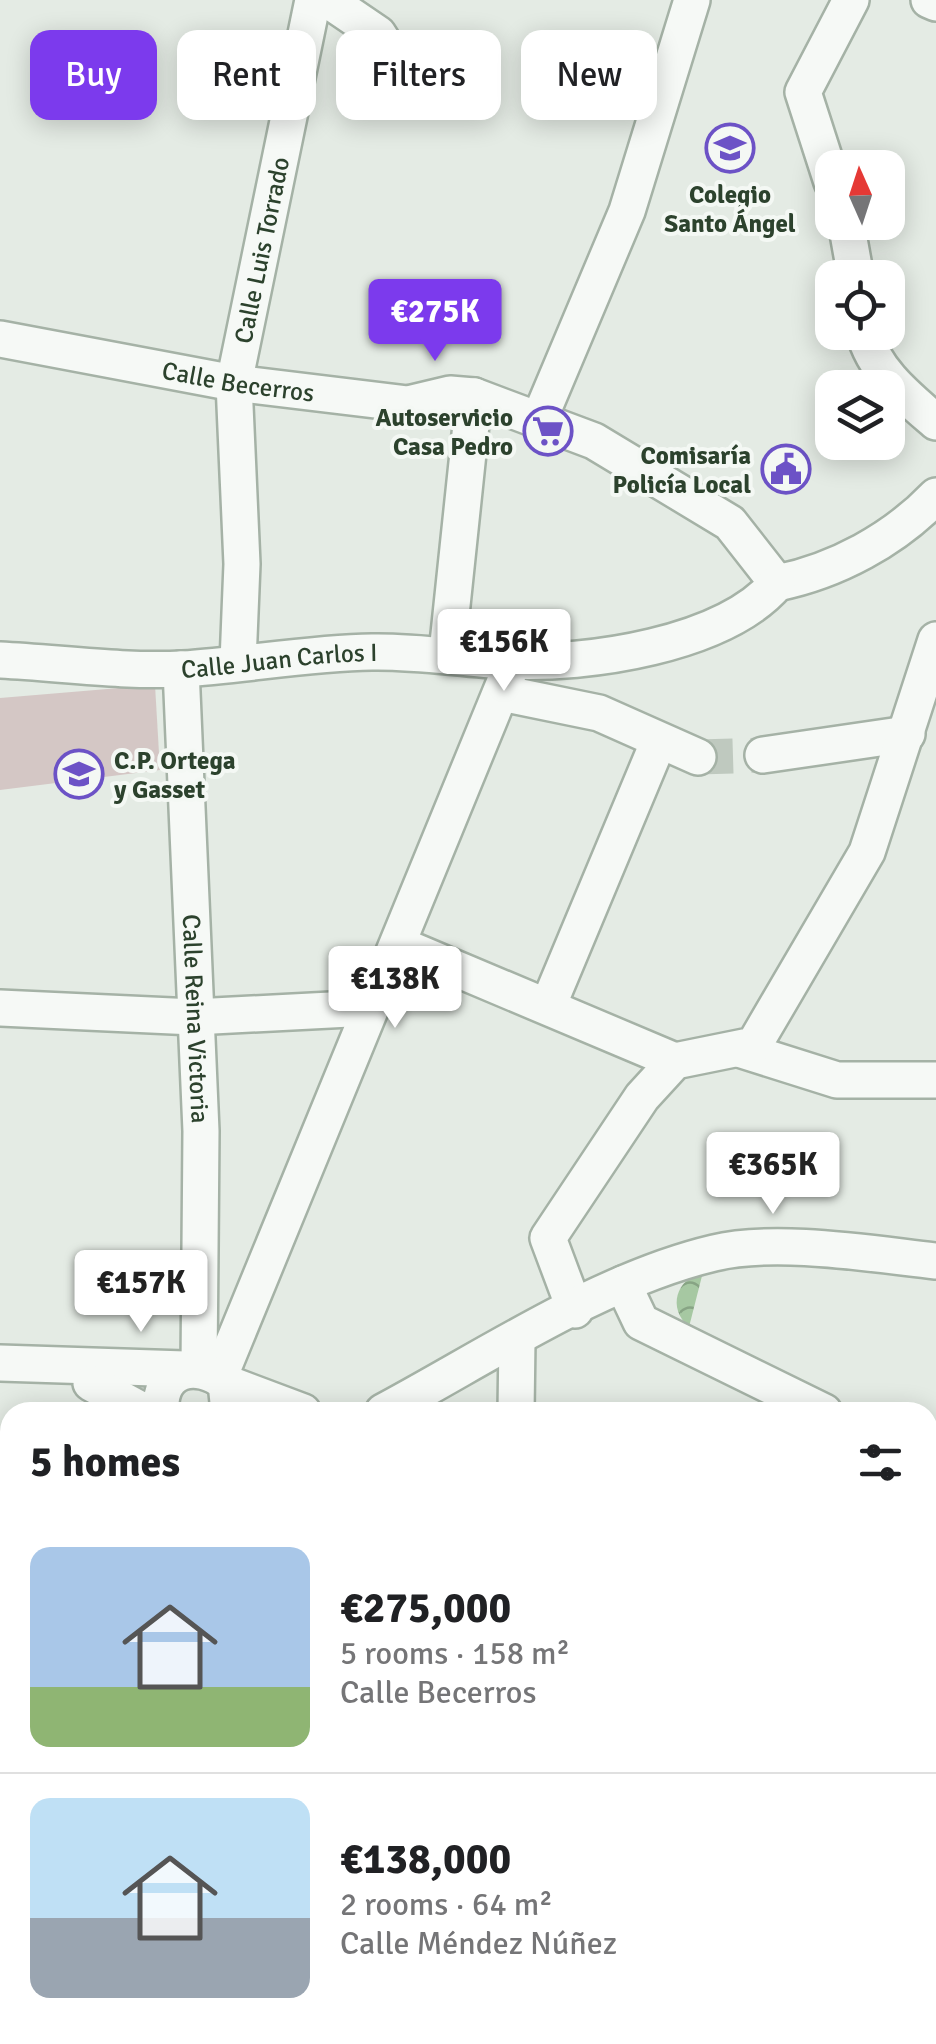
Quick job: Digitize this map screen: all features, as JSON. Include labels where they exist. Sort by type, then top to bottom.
[{"type":"street","name":"Calle Luis Torrado","points":[[238,662],[242,564],[234,382],[313,0]]},
{"type":"street","points":[[328,0],[372,30]]},
{"type":"street","points":[[538,422],[628,211],[692,0]]},
{"type":"street","points":[[822,150],[804,92],[851,0]]},
{"type":"street","name":"Calle Becerros","points":[[0,339],[234,382],[408,404],[450,394],[474,396],[594,441],[730,523],[777,583]]},
{"type":"street","points":[[871,350],[897,389],[936,422]]},
{"type":"street","points":[[447,653],[474,396]]},
{"type":"street","points":[[777,583],[820,574],[911,523],[936,496]]},
{"type":"street","name":"Calle Juan Carlos I","points":[[0,660],[181,669],[371,652],[447,653],[507,677],[676,642],[718,627],[760,603],[777,583]]},
{"type":"street","points":[[400,945],[675,1061],[754,1046],[867,852],[929,679],[936,640]]},
{"type":"street","name":"Calle Reina Victoria","points":[[181,669],[212,1382]]},
{"type":"street","points":[[212,1382],[369,1008],[400,945],[507,677],[599,712],[698,757]]},
{"type":"street","points":[[764,755],[907,734]]},
{"type":"street","points":[[548,1006],[658,742]]},
{"type":"street","points":[[0,1008],[194,1017],[369,1008]]},
{"type":"street","points":[[742,1050],[837,1080],[936,1080]]},
{"type":"street","points":[[574,1310],[548,1238],[642,1097],[675,1061]]},
{"type":"street","points":[[402,1402],[623,1284],[716,1252],[812,1248],[936,1260]]},
{"type":"street","points":[[623,1284],[641,1322],[804,1402]]},
{"type":"street","points":[[516,1402],[517,1340]]},
{"type":"street","points":[[0,1363],[91,1388],[123,1402]]},
{"type":"street","points":[[160,1402],[164,1386],[212,1382]]},
{"type":"street","points":[[91,1388],[212,1382],[273,1402]]},
{"type":"shaded area","points":[[155,685],[160,770],[0,790],[0,698]]},
{"type":"water","points":[[703,1272],[689,1327],[678,1311],[678,1295],[686,1281]]},
{"type":"tunnel","points":[[698,757],[763,755]]},
{"type":"place","name":"Colegio Santo Ángel","points":[[730,148]]},
{"type":"place","name":"Autoservicio Casa Pedro","points":[[548,431]]},
{"type":"place","name":"Comisaría Policía Local","points":[[786,469]]},
{"type":"place","name":"C.P. Ortega y Gasset","points":[[79,774]]}]
